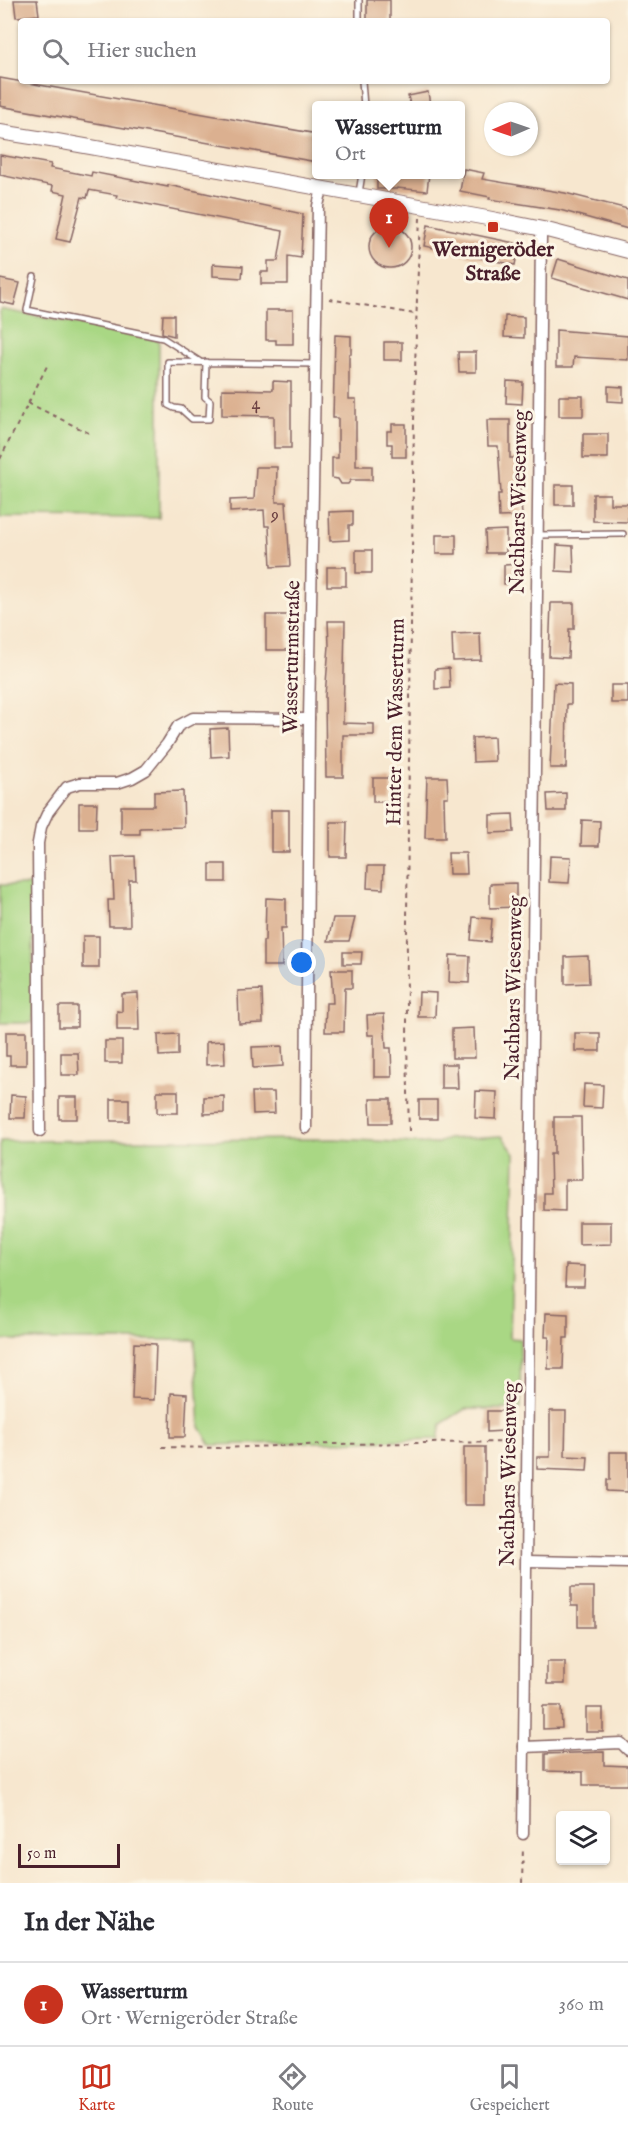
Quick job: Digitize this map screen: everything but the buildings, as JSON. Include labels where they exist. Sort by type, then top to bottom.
[{"type":"street","points":[[0,132],[543,229],[628,251]]},
{"type":"street","name":"Wasserturmstraße","points":[[306,1128],[309,719],[318,206],[322,188]]},
{"type":"street","name":"Nachbars Wiesenweg","points":[[523,1834],[537,535],[541,237],[543,229]]},
{"type":"street","points":[[40,1131],[38,843],[40,827],[48,812],[67,787],[80,783],[117,783],[146,770],[178,726],[193,718],[309,719]]},
{"type":"street","points":[[527,1561],[628,1563]]},
{"type":"street","points":[[524,1747],[621,1743],[628,1750]]},
{"type":"lane","points":[[358,18],[359,0]]},
{"type":"lane","points":[[362,84],[364,101]]},
{"type":"lane","points":[[358,195],[361,179]]},
{"type":"lane","points":[[34,277],[27,310],[163,338],[203,362]]},
{"type":"lane","points":[[203,362],[205,397],[210,401],[208,420],[192,419],[181,409],[168,405],[168,362],[203,362],[316,364]]},
{"type":"lane","points":[[537,535],[623,534]]},
{"type":"path","name":"Hinter dem Wasserturm","points":[[409,1131],[406,1041],[409,731],[416,314],[421,206]]},
{"type":"path","points":[[318,297],[416,314]]},
{"type":"path","points":[[0,459],[47,366]]},
{"type":"path","points":[[28,403],[91,434]]},
{"type":"path","points":[[162,1446],[220,1448],[332,1444],[528,1442]]},
{"type":"path","points":[[522,1883],[523,1834]]},
{"type":"green space","points":[[0,309],[159,340],[159,518],[0,517]]},
{"type":"green space","points":[[0,885],[34,885],[32,1023],[0,1023]]},
{"type":"green space","points":[[502,1136],[515,1154],[510,1338],[520,1339],[521,1409],[465,1409],[441,1424],[438,1439],[211,1445],[200,1427],[195,1340],[0,1340],[0,1141],[335,1139],[435,1144],[448,1139]]},
{"type":"place","name":"Wernigeröder Straße","points":[[493,227]]},
{"type":"place","name":"Wasserturm","points":[[389,248]]}]
